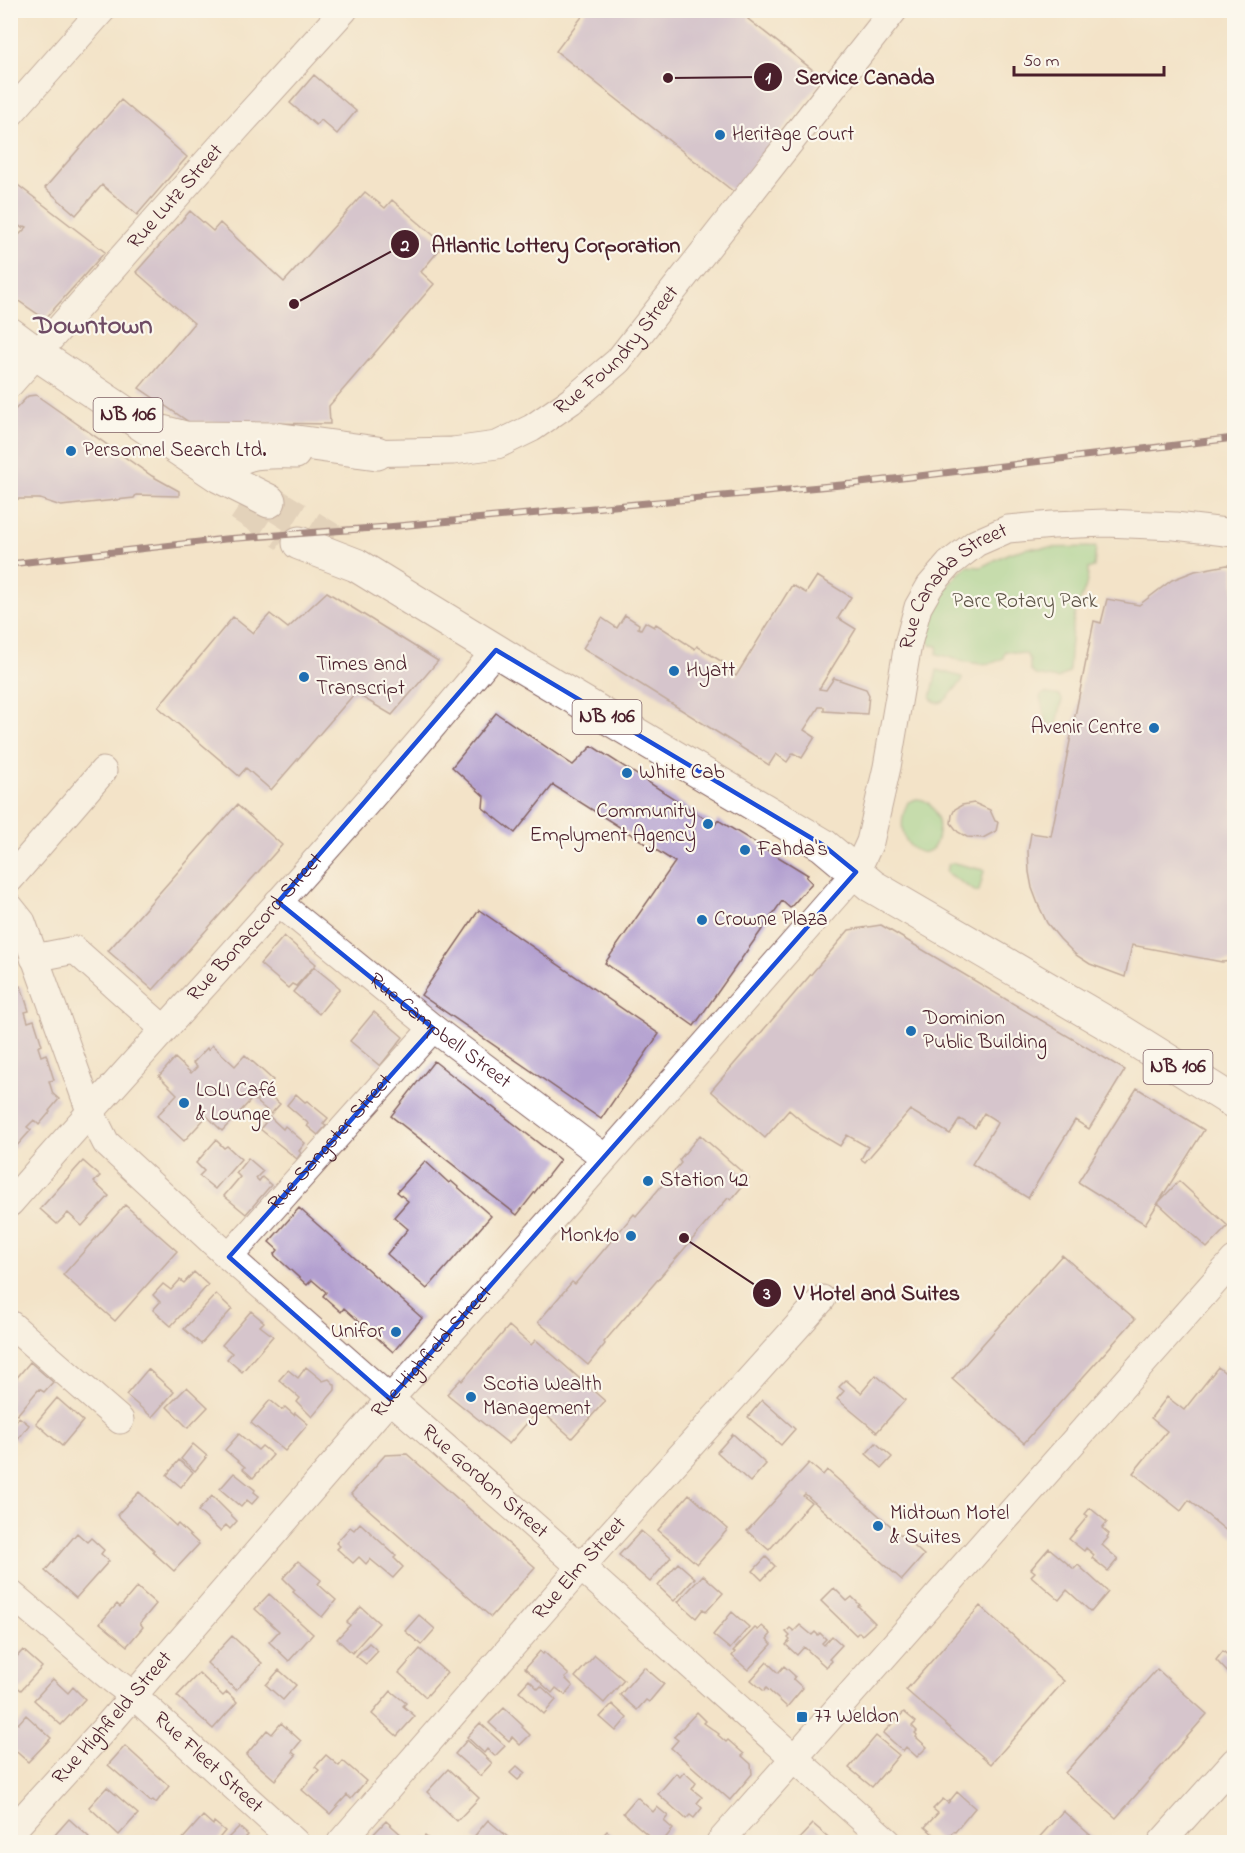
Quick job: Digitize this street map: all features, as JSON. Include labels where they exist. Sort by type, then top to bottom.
[{"type":"main road","name":"NB 106","points":[[10,334],[255,503]]},
{"type":"main road","points":[[142,424],[173,436],[185,438],[275,439],[377,453]]},
{"type":"main road","name":"NB 106","points":[[332,540],[356,565]]},
{"type":"main road","name":"NB 106","points":[[299,543],[356,565],[823,845],[872,886],[1122,1032],[1234,1102]]},
{"type":"street","points":[[10,114],[102,10]]},
{"type":"street","name":"Rue Lutz Street","points":[[10,384],[345,10]]},
{"type":"street","name":"Rue Foundry Street","points":[[219,476],[240,459],[254,455],[453,451],[497,445],[532,428],[571,401],[618,362],[894,10]]},
{"type":"street","name":"Rue Canada Street","points":[[856,872],[870,842],[887,766],[908,644],[918,607],[930,586],[949,564],[976,543],[1008,529],[1106,523],[1175,526],[1234,533]]},
{"type":"street","name":"Rue Bonaccord Street","points":[[10,1203],[436,723],[496,650]]},
{"type":"street","points":[[10,879],[103,771]]},
{"type":"street","name":"Rue Highfield Street","points":[[10,1833],[107,1726],[390,1399],[559,1211],[856,872]]},
{"type":"street","name":"Rue Campbell Street","points":[[278,902],[433,1028],[604,1157]]},
{"type":"street","name":"Rue Gordon Street","points":[[10,906],[22,922],[90,1111],[106,1143],[229,1257],[581,1567],[888,1842]]},
{"type":"street","points":[[34,958],[75,950],[164,1029]]},
{"type":"street","name":"Rue Sangster Street","points":[[229,1257],[433,1028]]},
{"type":"street","points":[[720,1842],[1234,1260]]},
{"type":"street","name":"Rue Elm Street","points":[[340,1842],[581,1567],[822,1299]]},
{"type":"street","points":[[10,1324],[120,1420]]},
{"type":"street","name":"Rue Fleet Street","points":[[10,1593],[133,1695],[295,1842]]},
{"type":"street","points":[[1162,1842],[1234,1762]]},
{"type":"highlighted area","points":[[496,650],[823,845],[856,872],[390,1399],[229,1257],[433,1028],[278,902]]},
{"type":"green space","name":"Parc Rotary Park","points":[[1096,547],[1094,567],[1088,569],[1087,582],[1074,619],[1069,672],[1058,679],[1035,675],[1030,670],[1030,660],[1026,654],[1005,651],[1003,658],[996,662],[979,664],[937,654],[938,646],[930,645],[925,634],[931,614],[946,588],[967,566],[981,567],[1009,553],[1028,548]]},
{"type":"green space","points":[[937,670],[962,677],[962,681],[951,694],[939,703],[931,698]]},
{"type":"green space","points":[[1045,693],[1060,696],[1062,700],[1057,725],[1047,722],[1040,698]]},
{"type":"green space","points":[[916,799],[929,803],[938,819],[935,845],[929,851],[921,852],[914,849],[907,842],[903,831],[903,818],[908,802]]},
{"type":"green space","points":[[954,863],[984,871],[979,891],[976,892],[948,874],[946,871],[949,864]]},
{"type":"building","name":"Heritage Court","points":[[587,10],[755,10],[748,19],[823,78],[734,192],[556,51]]},
{"type":"building","points":[[314,75],[356,111],[337,134],[321,120],[316,125],[290,103]]},
{"type":"building","points":[[121,100],[187,157],[137,215],[102,185],[76,215],[45,188]]},
{"type":"building","points":[[10,179],[105,252],[45,319],[10,295],[10,234],[16,238],[27,227],[22,228],[13,221],[10,224]]},
{"type":"building","points":[[365,192],[385,208],[392,200],[444,244],[421,272],[434,284],[329,406],[330,424],[189,422],[139,388],[194,323],[136,272],[190,211],[213,231],[220,223],[284,282]]},
{"type":"building","points":[[36,395],[152,476],[179,491],[179,496],[136,495],[134,498],[61,506],[40,499],[15,499],[10,495],[10,415],[28,396]]},
{"type":"building","name":"Avenir Centre","points":[[1227,565],[1234,566],[1234,961],[1222,962],[1132,945],[1125,977],[1090,964],[1076,955],[1047,923],[1032,888],[1029,872],[1028,851],[1031,833],[1051,836],[1094,621],[1101,623],[1107,599],[1139,605],[1172,580],[1195,571]]},
{"type":"building","name":"Hyatt","points":[[817,576],[851,597],[838,618],[856,629],[819,689],[826,690],[834,678],[866,689],[869,695],[867,714],[824,711],[824,707],[819,707],[804,730],[815,737],[802,758],[793,753],[787,762],[776,754],[769,765],[583,648],[602,618],[617,628],[625,615],[639,624],[638,628],[641,629],[645,622],[654,627],[656,624],[695,649],[697,646],[724,663],[721,667],[736,676],[792,585],[806,593]]},
{"type":"building","name":"Times and Transcript","points":[[327,592],[438,661],[392,715],[355,693],[271,790],[246,768],[239,776],[158,707],[233,617],[253,633],[270,614],[288,628]]},
{"type":"building","points":[[496,713],[573,765],[592,746],[715,825],[718,820],[808,875],[806,877],[812,883],[790,908],[782,901],[694,1026],[605,963],[675,862],[553,785],[515,833],[483,808],[484,796],[452,767]]},
{"type":"building","points":[[974,803],[990,810],[995,821],[998,822],[996,831],[983,838],[967,837],[958,832],[951,823],[955,809]]},
{"type":"building","points":[[237,805],[282,845],[153,990],[108,951]]},
{"type":"building","points":[[479,910],[659,1034],[601,1119],[421,995]]},
{"type":"building","name":"Dominion Public Building","points":[[881,925],[1125,1070],[1089,1129],[1075,1120],[1028,1198],[972,1164],[998,1122],[984,1113],[975,1128],[960,1119],[950,1134],[910,1110],[865,1162],[861,1159],[868,1147],[847,1135],[840,1146],[811,1129],[789,1110],[765,1138],[711,1091],[849,930]]},
{"type":"building","points":[[284,936],[316,964],[296,986],[292,984],[288,988],[260,964]]},
{"type":"building","points":[[10,958],[16,975],[12,976],[16,987],[21,986],[29,1011],[25,1012],[28,1022],[34,1020],[42,1045],[38,1047],[41,1056],[46,1054],[54,1080],[49,1081],[53,1094],[59,1099],[39,1125],[34,1120],[27,1127],[31,1130],[14,1149],[10,1146]]},
{"type":"building","points":[[314,967],[340,988],[319,1014],[293,992]]},
{"type":"building","points":[[374,1012],[403,1037],[380,1066],[350,1041]]},
{"type":"building","points":[[212,1045],[235,1066],[245,1055],[273,1080],[222,1131],[207,1116],[184,1141],[157,1116],[177,1094],[159,1076],[175,1058],[191,1073],[197,1067],[193,1063]]},
{"type":"building","points":[[434,1061],[560,1160],[517,1215],[391,1116]]},
{"type":"building","points":[[1137,1088],[1204,1130],[1145,1224],[1078,1182]]},
{"type":"building","points":[[264,1091],[280,1104],[271,1114],[256,1101]]},
{"type":"building","points":[[296,1094],[328,1118],[323,1124],[326,1126],[318,1135],[287,1105]]},
{"type":"building","points":[[270,1117],[283,1129],[285,1126],[305,1143],[297,1159],[260,1129]]},
{"type":"building","points":[[700,1135],[749,1178],[731,1200],[728,1198],[604,1342],[605,1344],[588,1365],[538,1322],[572,1282],[575,1284],[634,1214],[636,1216],[681,1163],[679,1160]]},
{"type":"building","points":[[216,1140],[224,1148],[227,1146],[241,1159],[215,1189],[199,1176],[204,1171],[196,1163]]},
{"type":"building","points":[[248,1158],[263,1171],[256,1178],[259,1181],[262,1177],[271,1185],[246,1214],[224,1196],[240,1177],[236,1173]]},
{"type":"building","points":[[83,1161],[100,1176],[94,1182],[109,1196],[82,1226],[68,1213],[57,1224],[40,1209]]},
{"type":"building","points":[[425,1161],[491,1216],[427,1289],[387,1254],[408,1229],[394,1217],[408,1201],[397,1192]]},
{"type":"building","points":[[1179,1181],[1228,1226],[1207,1248],[1158,1203]]},
{"type":"building","points":[[125,1205],[177,1251],[115,1321],[63,1275]]},
{"type":"building","points":[[299,1208],[422,1318],[393,1352],[344,1308],[341,1312],[323,1296],[326,1292],[312,1280],[307,1285],[274,1255],[278,1250],[269,1242]]},
{"type":"building","points":[[1062,1255],[1135,1319],[1024,1443],[952,1379]]},
{"type":"building","points":[[194,1272],[208,1285],[171,1326],[153,1310],[160,1302],[153,1295],[163,1284],[171,1290],[180,1280],[184,1283]]},
{"type":"building","points":[[216,1294],[232,1309],[201,1344],[184,1329]]},
{"type":"building","points":[[251,1311],[264,1322],[260,1326],[273,1336],[242,1372],[227,1359],[232,1353],[222,1345]]},
{"type":"building","points":[[509,1326],[531,1345],[536,1340],[605,1401],[572,1438],[539,1409],[509,1444],[447,1394],[461,1379],[462,1381]]},
{"type":"building","points":[[30,1362],[53,1382],[44,1392],[39,1389],[17,1415],[10,1410],[10,1377],[15,1380]]},
{"type":"building","points":[[306,1367],[323,1381],[329,1379],[335,1385],[335,1390],[312,1417],[297,1402],[300,1398],[279,1380],[288,1370],[298,1378]]},
{"type":"building","points":[[1218,1367],[1234,1380],[1234,1444],[1228,1452],[1234,1458],[1234,1537],[1189,1500],[1181,1511],[1133,1473],[1167,1431],[1151,1418],[1167,1397],[1184,1410]]},
{"type":"building","points":[[148,1369],[174,1392],[152,1417],[126,1395]]},
{"type":"building","points":[[876,1375],[905,1400],[877,1432],[837,1399],[844,1391],[839,1387],[846,1380],[861,1393]]},
{"type":"building","points":[[187,1387],[208,1407],[188,1428],[167,1407]]},
{"type":"building","points":[[57,1398],[83,1421],[62,1446],[36,1423]]},
{"type":"building","points":[[270,1400],[282,1410],[285,1407],[294,1415],[295,1413],[308,1424],[285,1451],[251,1423]]},
{"type":"building","points":[[762,1400],[795,1429],[781,1445],[748,1417]]},
{"type":"building","points":[[19,1417],[29,1425],[17,1441],[10,1435],[10,1428]]},
{"type":"building","points":[[239,1434],[258,1450],[262,1446],[273,1455],[253,1478],[243,1469],[245,1467],[225,1450]]},
{"type":"building","points":[[733,1434],[766,1464],[750,1482],[717,1452]]},
{"type":"building","points":[[876,1443],[892,1457],[882,1468],[866,1454]]},
{"type":"building","points":[[193,1444],[207,1456],[195,1471],[181,1459]]},
{"type":"building","points":[[407,1454],[535,1567],[491,1617],[351,1494],[385,1455]]},
{"type":"building","points":[[179,1460],[193,1472],[181,1487],[167,1475]]},
{"type":"building","points":[[809,1463],[823,1475],[827,1470],[924,1555],[902,1580],[805,1494],[803,1496],[811,1502],[769,1550],[747,1531]]},
{"type":"building","points":[[234,1473],[259,1496],[252,1504],[247,1500],[241,1507],[220,1489]]},
{"type":"building","points":[[139,1492],[199,1544],[174,1571],[117,1515]]},
{"type":"building","points":[[689,1494],[728,1529],[697,1564],[658,1530]]},
{"type":"building","points":[[212,1496],[237,1521],[230,1529],[226,1525],[220,1531],[198,1511]]},
{"type":"building","points":[[1090,1508],[1107,1522],[1102,1528],[1109,1534],[1102,1545],[1118,1559],[1108,1571],[1092,1558],[1094,1555],[1086,1548],[1084,1551],[1069,1539],[1088,1516],[1085,1514]]},
{"type":"building","points":[[360,1523],[396,1556],[394,1558],[403,1567],[393,1578],[370,1559],[366,1564],[359,1557],[353,1563],[337,1549],[340,1546],[336,1543],[350,1527],[354,1530]]},
{"type":"building","points":[[641,1531],[671,1557],[650,1582],[619,1555]]},
{"type":"building","points":[[77,1533],[87,1542],[91,1538],[104,1550],[101,1554],[109,1561],[76,1598],[45,1571]]},
{"type":"building","points":[[1049,1548],[1074,1569],[1078,1565],[1108,1592],[1091,1612],[1067,1590],[1059,1600],[1031,1576],[1035,1572],[1031,1569]]},
{"type":"building","points":[[766,1557],[775,1566],[762,1580],[753,1571]]},
{"type":"building","points":[[298,1561],[321,1580],[318,1584],[336,1600],[322,1617],[293,1592],[295,1590],[283,1578]]},
{"type":"building","points":[[678,1563],[695,1578],[674,1601],[658,1586]]},
{"type":"building","points":[[703,1575],[723,1593],[706,1612],[703,1609],[696,1618],[678,1602]]},
{"type":"building","points":[[137,1587],[156,1604],[140,1623],[143,1627],[127,1646],[100,1623],[117,1604],[120,1607]]},
{"type":"building","points":[[834,1588],[847,1601],[852,1597],[875,1623],[862,1635],[859,1632],[856,1635],[821,1601]]},
{"type":"building","points":[[269,1594],[313,1634],[289,1661],[269,1642],[279,1631],[255,1609]]},
{"type":"building","points":[[980,1606],[1064,1681],[991,1764],[906,1690]]},
{"type":"building","points":[[361,1607],[379,1623],[352,1653],[337,1639],[350,1625],[347,1622]]},
{"type":"building","points":[[732,1612],[749,1627],[730,1649],[713,1635]]},
{"type":"building","points":[[419,1615],[435,1629],[421,1645],[405,1631]]},
{"type":"building","points":[[800,1625],[812,1635],[815,1632],[818,1635],[820,1633],[826,1639],[822,1643],[824,1645],[832,1636],[842,1645],[829,1659],[832,1661],[826,1667],[804,1647],[797,1655],[786,1645],[790,1636],[786,1632],[790,1628],[794,1631]]},
{"type":"building","points":[[762,1626],[771,1634],[767,1639],[772,1644],[748,1670],[732,1656],[735,1652],[733,1651],[755,1628],[758,1630]]},
{"type":"building","points":[[232,1636],[262,1663],[236,1690],[207,1663]]},
{"type":"building","points":[[369,1643],[378,1651],[366,1664],[356,1656]]},
{"type":"building","points":[[420,1649],[447,1673],[426,1697],[399,1673]]},
{"type":"building","points":[[23,1650],[42,1667],[21,1690],[10,1681],[10,1664]]},
{"type":"building","points":[[540,1651],[569,1675],[565,1678],[573,1686],[565,1695],[556,1688],[552,1693],[525,1668]]},
{"type":"building","points":[[1223,1651],[1234,1659],[1234,1679],[1216,1660]]},
{"type":"building","points":[[595,1655],[624,1680],[604,1703],[575,1677]]},
{"type":"building","points":[[767,1662],[778,1673],[784,1666],[803,1688],[787,1707],[766,1688],[764,1691],[751,1680]]},
{"type":"building","points":[[644,1667],[664,1684],[649,1702],[646,1700],[637,1710],[620,1695]]},
{"type":"building","points":[[1157,1669],[1207,1714],[1116,1818],[1065,1773]]},
{"type":"building","points":[[279,1670],[296,1685],[283,1700],[266,1685]]},
{"type":"building","points":[[199,1673],[223,1696],[227,1692],[237,1702],[213,1729],[177,1696]]},
{"type":"building","points":[[53,1679],[68,1693],[73,1687],[85,1699],[61,1725],[34,1700]]},
{"type":"building","points":[[529,1680],[538,1689],[541,1686],[556,1700],[544,1714],[519,1691]]},
{"type":"building","points":[[391,1691],[406,1703],[403,1706],[415,1716],[397,1736],[372,1714]]},
{"type":"building","points":[[612,1704],[627,1718],[616,1731],[600,1717]]},
{"type":"building","points":[[504,1708],[530,1735],[520,1745],[512,1737],[509,1741],[489,1723]]},
{"type":"building","points":[[697,1712],[706,1721],[704,1723],[726,1742],[728,1740],[744,1754],[742,1756],[751,1764],[752,1774],[730,1800],[671,1748],[678,1740],[674,1737]]},
{"type":"building","points":[[904,1712],[916,1722],[912,1726],[917,1731],[916,1737],[927,1747],[917,1757],[906,1747],[903,1751],[883,1733]]},
{"type":"building","points":[[26,1715],[51,1738],[28,1762],[10,1746],[10,1717],[18,1724]]},
{"type":"building","points":[[281,1723],[301,1741],[292,1752],[296,1755],[275,1780],[246,1755],[267,1730],[272,1734]]},
{"type":"building","points":[[480,1723],[505,1746],[495,1756],[487,1749],[484,1753],[467,1737]]},
{"type":"building","points":[[876,1736],[899,1755],[872,1787],[849,1768]]},
{"type":"building","points":[[467,1740],[492,1763],[480,1776],[455,1754]]},
{"type":"building","points":[[125,1746],[169,1786],[156,1803],[153,1800],[151,1802],[108,1765]]},
{"type":"building","points":[[326,1755],[339,1766],[343,1761],[366,1781],[351,1799],[347,1795],[330,1814],[302,1790],[319,1770],[315,1767]]},
{"type":"building","points":[[517,1766],[525,1773],[518,1780],[510,1773]]},
{"type":"building","points":[[448,1769],[479,1798],[457,1821],[427,1792]]},
{"type":"building","points":[[684,1772],[696,1783],[692,1789],[702,1797],[697,1803],[702,1808],[694,1818],[690,1815],[686,1819],[658,1794],[676,1773],[680,1777]]},
{"type":"building","points":[[107,1787],[138,1814],[119,1835],[89,1807]]},
{"type":"building","points":[[957,1792],[975,1808],[955,1832],[942,1842],[925,1827],[938,1813],[933,1809],[943,1799],[948,1803]]},
{"type":"building","points":[[637,1797],[653,1812],[657,1807],[668,1816],[664,1821],[673,1829],[662,1842],[656,1842],[623,1813]]},
{"type":"building","points":[[1063,1811],[1098,1842],[1035,1842]]},
{"type":"building","points":[[203,1816],[213,1825],[214,1822],[225,1831],[216,1842],[180,1842]]},
{"type":"building","points":[[69,1819],[89,1837],[84,1842],[62,1842],[54,1836]]},
{"type":"building","points":[[488,1820],[510,1839],[507,1842],[478,1842],[473,1838]]},
{"type":"building","points":[[386,1821],[404,1837],[399,1842],[366,1842]]},
{"type":"building","points":[[813,1824],[834,1842],[796,1842]]},
{"type":"building","points":[[239,1827],[252,1842],[224,1842]]},
{"type":"building","points":[[607,1831],[620,1842],[597,1842]]},
{"type":"building","points":[[425,1836],[433,1842],[420,1842]]},
{"type":"tunnel","points":[[269,501],[332,540]]},
{"type":"tunnel","points":[[240,505],[286,535]]},
{"type":"railway","points":[[10,564],[225,539],[387,527],[852,484],[1234,438]]},
{"type":"place","name":"Service Canada","points":[[668,78]]},
{"type":"place","name":"Heritage Court","points":[[720,135]]},
{"type":"place","name":"Atlantic Lottery Corporation","points":[[294,304]]},
{"type":"place","name":"Personnel Search Ltd.","points":[[71,451]]},
{"type":"place","name":"Hyatt","points":[[674,671]]},
{"type":"place","name":"Times and Transcript","points":[[304,677]]},
{"type":"place","name":"Avenir Centre","points":[[1154,728]]},
{"type":"place","name":"White Cab","points":[[627,773]]},
{"type":"place","name":"Community Emplyment Agency","points":[[708,824]]},
{"type":"place","name":"Fahda's","points":[[745,850]]},
{"type":"place","name":"Crowne Plaza","points":[[702,920]]},
{"type":"place","name":"Dominion Public Building","points":[[911,1031]]},
{"type":"place","name":"LOLI Café & Lounge","points":[[184,1103]]},
{"type":"place","name":"Station 42","points":[[648,1181]]},
{"type":"place","name":"Monk10","points":[[631,1236]]},
{"type":"place","name":"V Hotel and Suites","points":[[684,1238]]},
{"type":"place","name":"Unifor","points":[[396,1332]]},
{"type":"place","name":"Scotia Wealth Management","points":[[471,1397]]},
{"type":"place","name":"Midtown Motel & Suites","points":[[878,1526]]},
{"type":"place","name":"77 Weldon","points":[[802,1717]]},
{"type":"district","name":"Downtown","points":[[93,326]]}]
